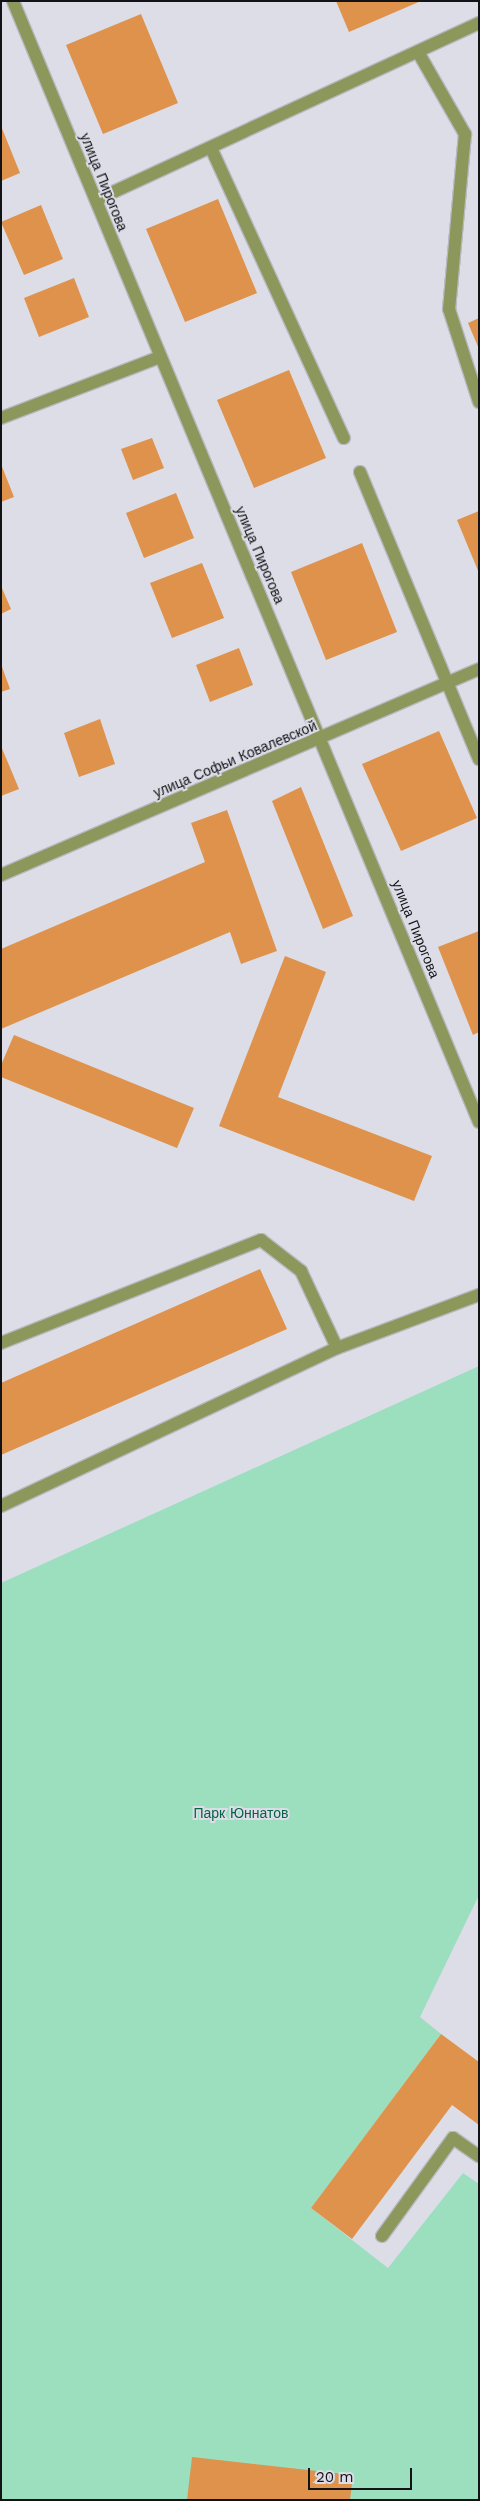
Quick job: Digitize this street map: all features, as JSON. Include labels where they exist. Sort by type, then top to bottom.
[{"type":"street","name":"улица Пирогова","points":[[13,1],[160,357],[322,738],[479,1122]]},
{"type":"street","points":[[96,200],[479,23]]},
{"type":"street","points":[[418,52],[465,134],[449,308],[479,402]]},
{"type":"street","points":[[211,148],[344,438]]},
{"type":"street","points":[[1,418],[160,357]]},
{"type":"street","points":[[360,472],[479,760]]},
{"type":"street","name":"улица Софьи Ковалевской","points":[[1,876],[479,669]]},
{"type":"street","points":[[1,1343],[261,1240],[301,1271],[337,1348]]},
{"type":"street","points":[[1,1506],[337,1348],[479,1295]]},
{"type":"street","points":[[382,2236],[453,2138],[479,2156]]},
{"type":"green space","name":"Парк Юннатов","points":[[479,1366],[479,1895],[420,2017],[441,2034],[311,2208],[388,2268],[463,2173],[479,2184],[479,2500],[1,2500],[1,1583]]},
{"type":"building","points":[[336,1],[421,1],[349,32]]},
{"type":"building","points":[[141,14],[178,103],[103,134],[66,45]]},
{"type":"building","points":[[1,126],[20,173],[1,181]]},
{"type":"building","points":[[218,199],[257,293],[185,322],[146,229]]},
{"type":"building","points":[[41,205],[63,259],[24,275],[1,222]]},
{"type":"building","points":[[74,278],[89,317],[39,337],[24,298]]},
{"type":"building","points":[[479,318],[479,349],[468,323]]},
{"type":"building","points":[[289,370],[326,458],[254,488],[217,400]]},
{"type":"building","points":[[152,438],[164,468],[133,480],[121,449]]},
{"type":"building","points":[[1,464],[14,497],[1,502]]},
{"type":"building","points":[[176,493],[194,538],[144,558],[126,513]]},
{"type":"building","points":[[479,511],[479,573],[457,520]]},
{"type":"building","points":[[362,543],[397,632],[326,660],[291,572]]},
{"type":"building","points":[[202,563],[224,618],[172,638],[150,583]]},
{"type":"building","points":[[1,586],[11,609],[1,614]]},
{"type":"building","points":[[239,648],[253,685],[210,702],[196,665]]},
{"type":"building","points":[[1,664],[10,689],[1,692]]},
{"type":"building","points":[[100,719],[115,764],[79,777],[64,733]]},
{"type":"building","points":[[439,731],[477,818],[401,851],[362,764]]},
{"type":"building","points":[[1,746],[19,789],[1,796]]},
{"type":"building","points":[[301,787],[353,916],[323,929],[272,801]]},
{"type":"building","points":[[227,810],[277,951],[241,964],[230,932],[1,1029],[1,949],[205,862],[191,823]]},
{"type":"building","points":[[479,931],[479,1032],[473,1035],[438,947]]},
{"type":"building","points":[[285,956],[326,972],[278,1097],[432,1156],[414,1201],[219,1126]]},
{"type":"building","points":[[14,1035],[194,1108],[177,1148],[1,1077],[1,1065]]},
{"type":"building","points":[[260,1269],[287,1329],[1,1455],[1,1383]]},
{"type":"building","points":[[441,2034],[479,2062],[479,2125],[452,2105],[352,2239],[311,2208]]},
{"type":"building","points":[[192,2457],[353,2475],[350,2500],[187,2500]]}]
